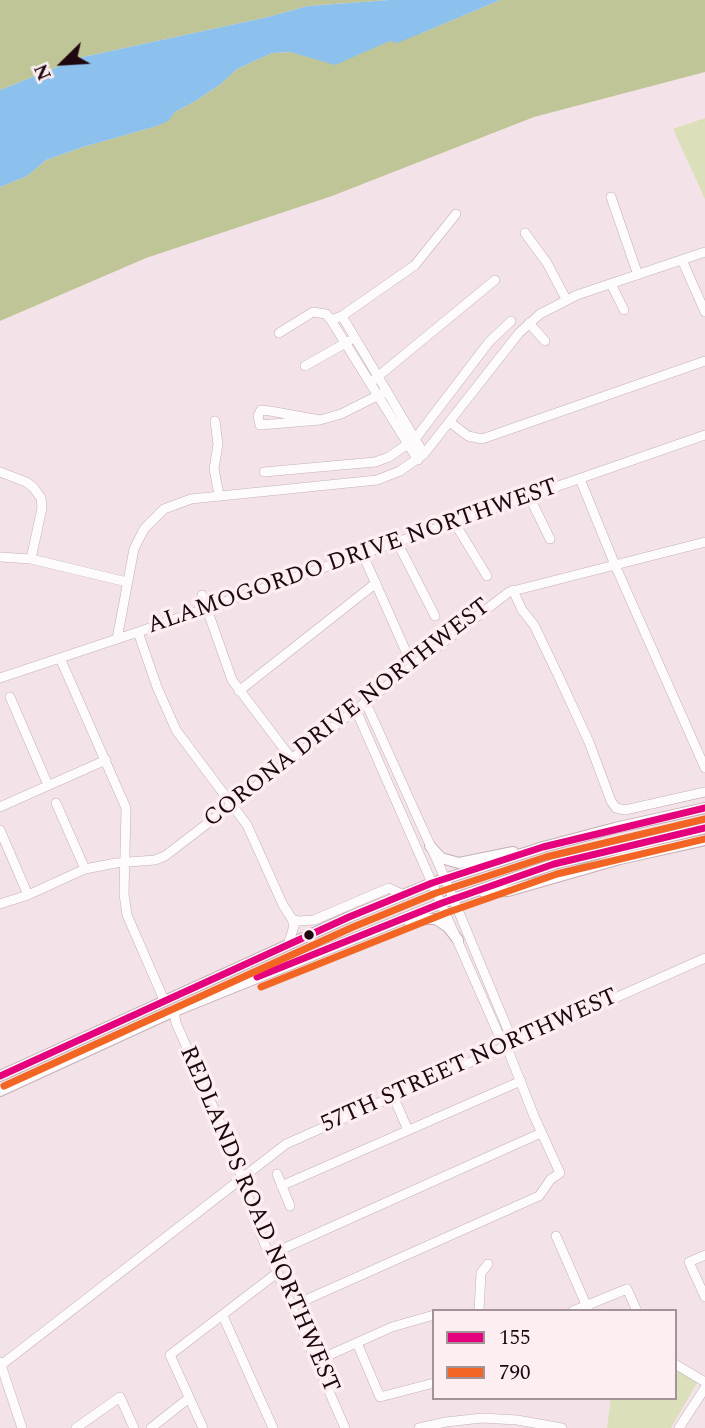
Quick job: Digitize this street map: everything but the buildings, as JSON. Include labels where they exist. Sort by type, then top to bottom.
[{"type":"main road","points":[[0,1076],[164,1000],[445,878],[615,828],[705,808]]},
{"type":"main road","points":[[0,1091],[174,1011],[447,901],[595,853],[705,828]]},
{"type":"main road","points":[[474,891],[508,891],[620,859],[705,840]]},
{"type":"main road","points":[[430,846],[442,858],[459,863],[543,848]]},
{"type":"main road","points":[[367,934],[382,933],[431,918],[441,921],[458,940]]},
{"type":"main road","points":[[174,1011],[219,976]]},
{"type":"main road","points":[[121,1035],[131,1026],[160,1012],[164,1000]]},
{"type":"street","points":[[611,197],[638,275]]},
{"type":"street","points":[[331,320],[342,316],[415,265],[456,214]]},
{"type":"street","points":[[525,233],[547,263],[566,299]]},
{"type":"street","points":[[117,639],[137,542],[164,509],[183,501],[219,495],[377,480],[400,471],[421,457],[529,323],[552,306],[705,252]]},
{"type":"street","points":[[682,260],[705,312]]},
{"type":"street","points":[[370,383],[495,280]]},
{"type":"street","points":[[611,284],[624,310]]},
{"type":"street","points":[[279,333],[313,312],[326,314],[370,383],[382,393]]},
{"type":"street","points":[[342,316],[378,376],[382,393],[421,457]]},
{"type":"street","points":[[264,472],[384,460],[412,442],[489,342],[511,321]]},
{"type":"street","points":[[529,323],[545,341]]},
{"type":"street","points":[[305,366],[355,338]]},
{"type":"street","points":[[451,423],[468,436],[482,439],[705,361]]},
{"type":"street","points":[[320,421],[261,410],[258,416],[260,425],[320,421],[341,414],[382,393]]},
{"type":"street","points":[[215,421],[218,444],[215,469],[219,495]]},
{"type":"street","name":"ALAMOGORDO DRIVE NORTHWEST","points":[[0,678],[207,609],[705,435]]},
{"type":"street","points":[[0,472],[26,482],[41,498],[42,508],[31,559]]},
{"type":"street","points":[[580,479],[705,768]]},
{"type":"street","points":[[529,496],[550,539]]},
{"type":"street","points":[[454,522],[487,576]]},
{"type":"street","points":[[397,542],[435,616]]},
{"type":"street","name":"CORONA DRIVE NORTHWEST","points":[[0,904],[85,869],[155,860],[165,856],[355,708],[513,590],[705,542]]},
{"type":"street","points":[[363,555],[412,665]]},
{"type":"street","points":[[0,557],[31,559],[127,582]]},
{"type":"street","points":[[239,691],[376,583]]},
{"type":"street","points":[[513,590],[522,610],[534,625],[611,801],[620,810],[705,792]]},
{"type":"street","points":[[202,595],[232,680],[291,758]]},
{"type":"street","points":[[138,632],[157,687],[176,730],[247,825],[292,919],[294,926],[288,945]]},
{"type":"street","points":[[60,658],[127,808],[124,894],[127,915],[164,1000]]},
{"type":"street","points":[[374,722],[374,709],[380,689]]},
{"type":"street","points":[[9,696],[48,785]]},
{"type":"street","points":[[292,1306],[539,1196],[560,1173],[458,940],[447,901],[445,878],[365,701]]},
{"type":"street","points":[[355,708],[432,883],[447,901],[508,1030],[506,1045]]},
{"type":"street","points":[[379,761],[389,757]]},
{"type":"street","points":[[0,807],[106,760]]},
{"type":"street","points":[[56,803],[85,869]]},
{"type":"street","points":[[0,830],[28,894]]},
{"type":"street","points":[[292,919],[299,922],[314,920],[389,888],[404,895]]},
{"type":"street","name":"57TH STREET NORTHWEST","points":[[0,1364],[286,1144],[705,958]]},
{"type":"street","name":"REDLANDS ROAD NORTHWEST","points":[[174,1011],[176,1023],[233,1152],[269,1255],[345,1428]]},
{"type":"street","points":[[281,1186],[521,1081]]},
{"type":"street","points":[[393,1096],[408,1130]]},
{"type":"street","points":[[269,1255],[541,1133]]},
{"type":"street","points":[[276,1174],[290,1206]]},
{"type":"street","points":[[556,1236],[587,1308],[627,1289],[635,1309]]},
{"type":"street","points":[[705,1255],[689,1262],[705,1297]]},
{"type":"street","points":[[479,1309],[481,1273],[488,1264]]},
{"type":"street","points":[[203,1428],[170,1355],[277,1273]]},
{"type":"street","points":[[223,1316],[273,1428]]},
{"type":"street","points":[[316,1361],[392,1327],[432,1316]]},
{"type":"street","points":[[356,1343],[380,1397],[432,1384]]},
{"type":"street","points":[[0,1364],[22,1428]]},
{"type":"street","points":[[677,1365],[705,1382]]},
{"type":"street","points":[[679,1428],[705,1388]]},
{"type":"street","points":[[76,1428],[120,1397],[134,1428]]},
{"type":"street","points":[[151,1428],[189,1398]]},
{"type":"street","points":[[419,1428],[455,1421],[500,1419],[562,1428]]},
{"type":"green space","points":[[0,0],[390,0],[308,6],[83,57],[0,90]]},
{"type":"green space","points":[[500,0],[705,0],[705,72],[534,117],[332,196],[146,258],[0,321],[0,187],[27,176],[46,160],[157,126],[222,83],[237,69],[272,53],[290,52],[335,64],[390,41],[422,33]]},
{"type":"green space","points":[[705,118],[705,199],[673,129]]},
{"type":"green space","points":[[677,1369],[698,1381],[671,1428],[607,1428],[611,1400],[677,1400]]},
{"type":"water","points":[[390,0],[500,0],[397,43],[390,41],[335,65],[290,52],[272,53],[237,69],[222,83],[175,112],[168,121],[46,160],[27,176],[0,187],[0,90],[83,57],[308,6]]},
{"type":"transit line","name":"155","points":[[0,1076],[349,917],[432,883],[543,847],[705,808]]},
{"type":"transit line","name":"790","points":[[4,1086],[353,927],[436,893],[546,857],[705,819]]},
{"type":"transit line","name":"155","points":[[257,977],[442,903],[554,864],[705,828]]},
{"type":"transit line","name":"790","points":[[261,987],[446,913],[557,874],[705,839]]}]
